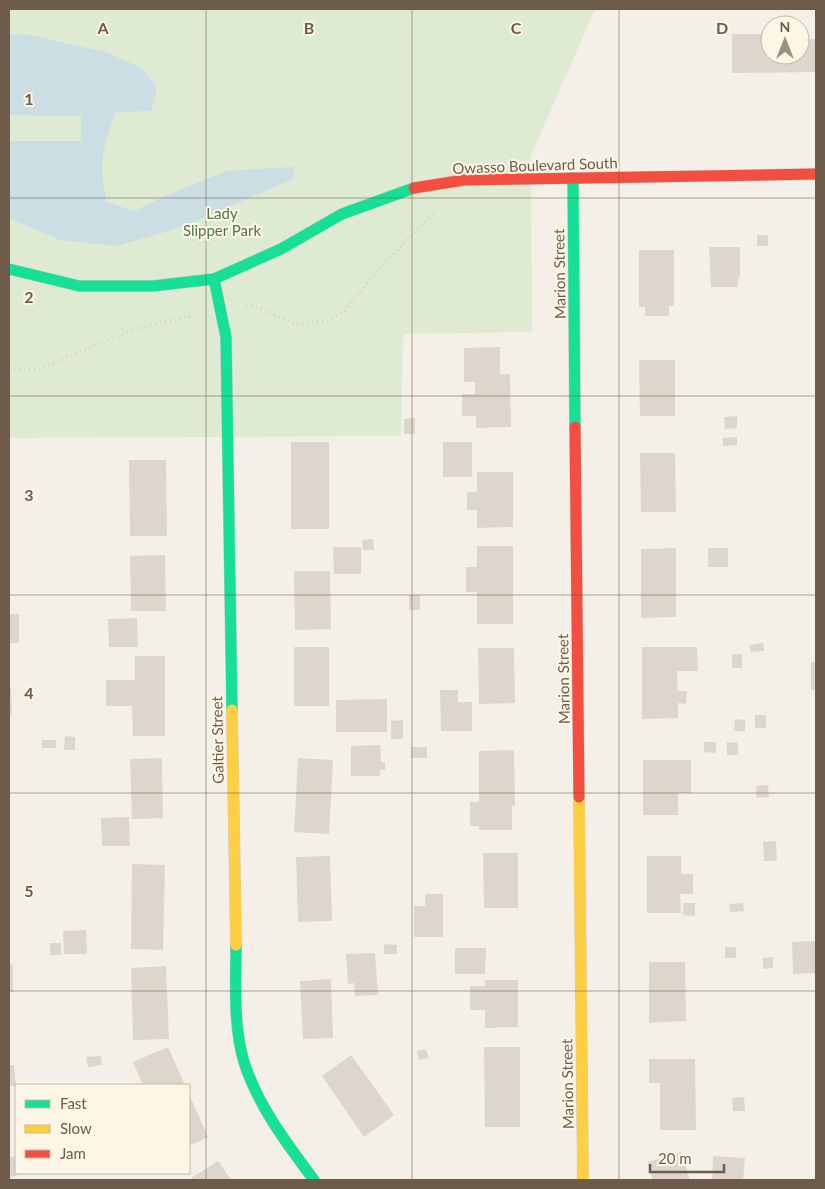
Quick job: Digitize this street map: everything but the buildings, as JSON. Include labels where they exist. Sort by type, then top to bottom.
[{"type":"street","name":"Owasso Boulevard South","points":[[9,269],[79,286],[153,286],[214,280],[282,248],[342,214],[409,189],[464,180],[816,174]]},
{"type":"street","name":"Marion Street","points":[[573,178],[582,1180]]},
{"type":"street","name":"Galtier Street","points":[[214,280],[226,337],[237,1024],[244,1061],[258,1096],[276,1127],[314,1180]]},
{"type":"path","points":[[240,306],[254,306],[295,324],[325,321],[345,311],[376,272],[442,206]]},
{"type":"path","points":[[9,368],[40,368],[134,329],[198,315]]},
{"type":"green space","name":"Lady Slipper Park","points":[[9,9],[595,9],[531,156],[532,332],[403,334],[401,436],[9,438]]},
{"type":"shaded area","points":[[9,34],[31,35],[109,53],[143,69],[157,88],[151,111],[116,112],[105,146],[102,166],[102,177],[107,202],[134,211],[226,171],[294,167],[293,179],[180,228],[116,246],[60,240],[9,218],[9,141],[81,141],[81,116],[9,115]]},
{"type":"traffic: fast","points":[[573,178],[575,427]]},
{"type":"traffic: fast","points":[[9,269],[79,286],[153,286],[214,279],[281,249],[342,214],[414,188]]},
{"type":"traffic: fast","points":[[214,279],[226,337],[232,710]]},
{"type":"traffic: fast","points":[[236,945],[237,1019],[240,1048],[244,1062],[265,1109],[314,1180]]},
{"type":"traffic: slow","points":[[232,710],[236,945]]},
{"type":"traffic: slow","points":[[579,797],[583,1180]]},
{"type":"traffic: jam","points":[[414,188],[464,180],[816,174]]},
{"type":"traffic: jam","points":[[575,427],[579,797]]}]
